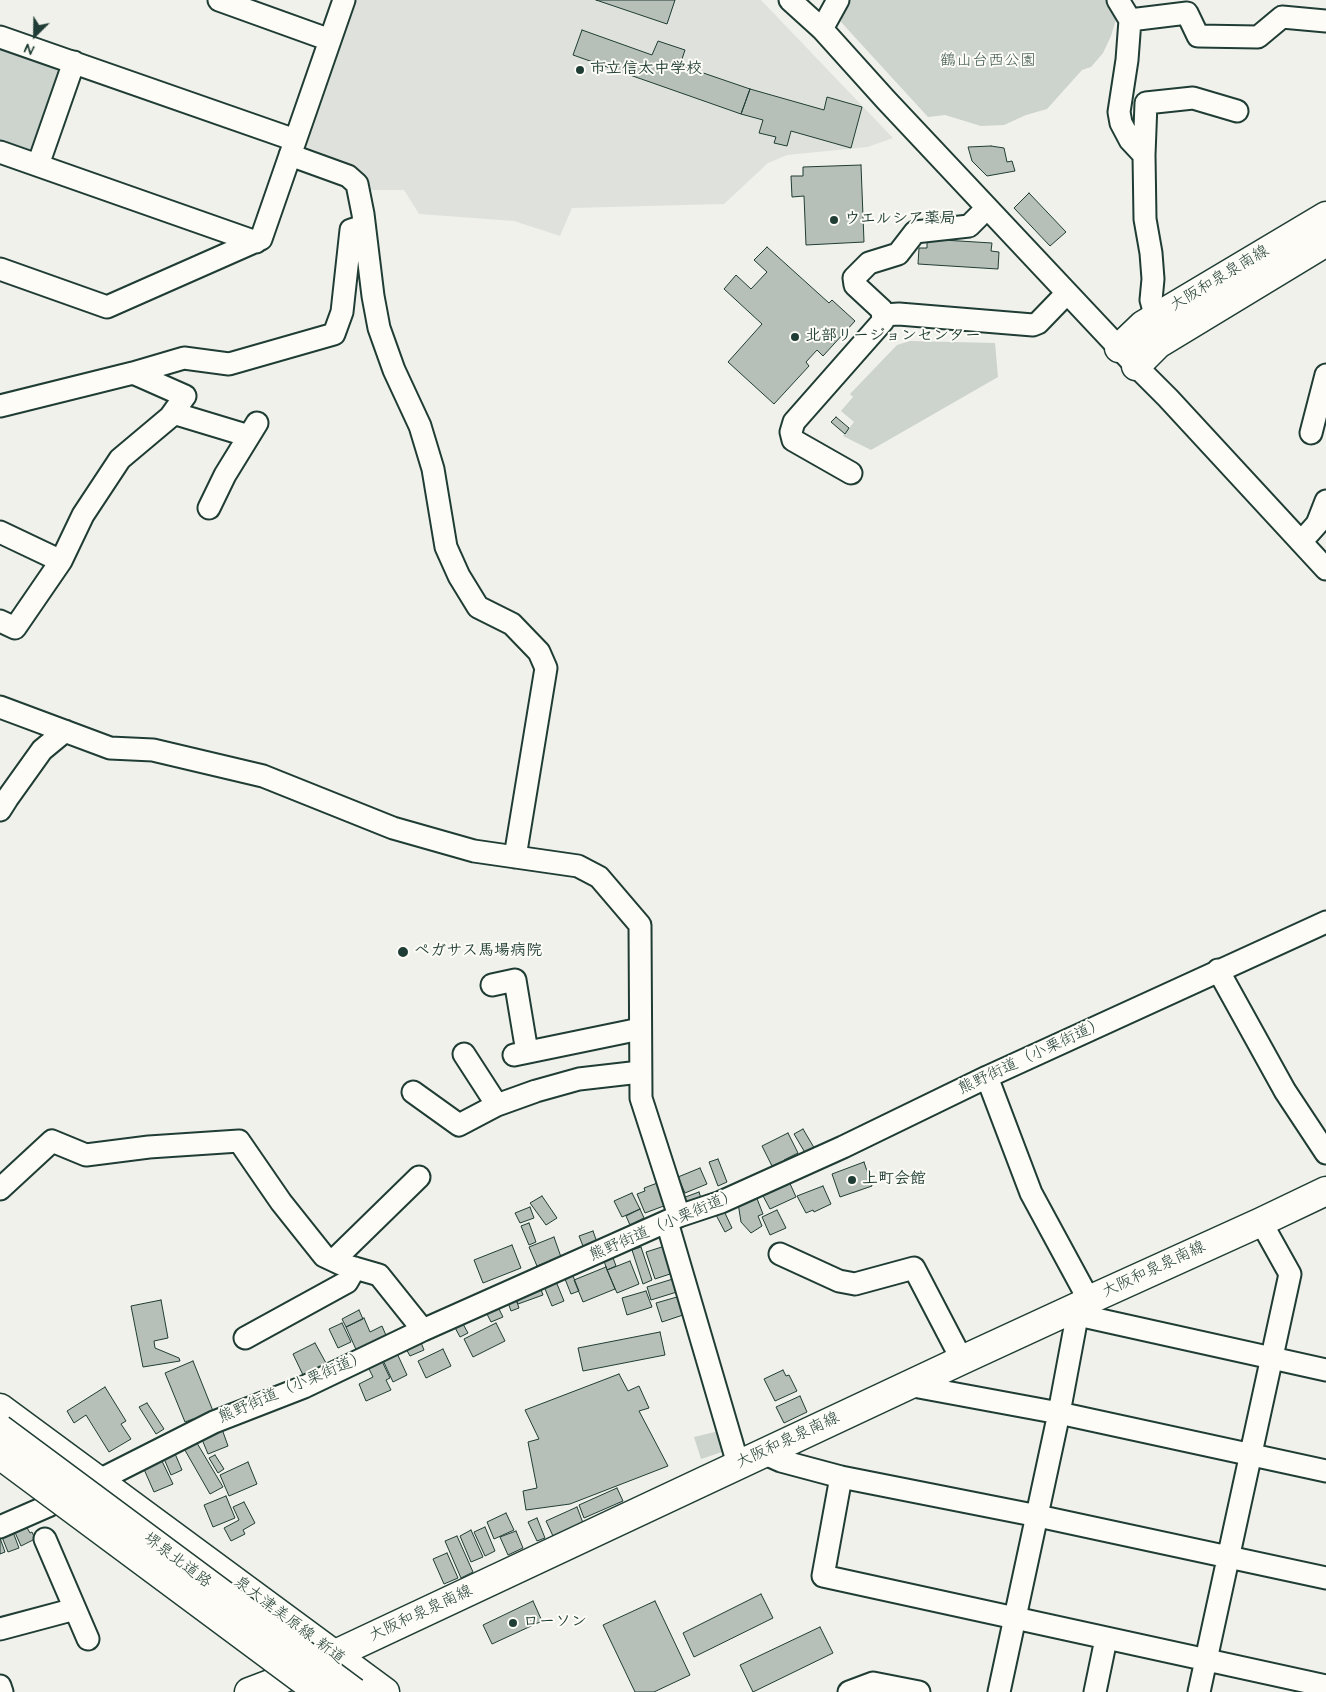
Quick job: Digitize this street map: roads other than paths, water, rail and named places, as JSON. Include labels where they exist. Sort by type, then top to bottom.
[{"type":"main road","name":"大阪和泉泉南線","points":[[1127,357],[1144,325],[1326,216]]},
{"type":"main road","name":"大阪和泉泉南線","points":[[1127,357],[1158,344],[1322,251]]},
{"type":"main road","name":"大阪和泉泉南線","points":[[249,1692],[286,1686],[335,1654],[738,1464],[1326,1191]]},
{"type":"main road","name":"泉大津美原線 新道","points":[[0,1408],[385,1692]]},
{"type":"main road","name":"堺泉北道路","points":[[0,1429],[354,1692]]},
{"type":"main road","name":"堺泉北道路","points":[[0,1455],[319,1692]]},
{"type":"main road","points":[[0,1470],[255,1658],[286,1686]]},
{"type":"street","points":[[219,0],[330,40]]},
{"type":"street","points":[[0,269],[107,307],[261,239],[344,0]]},
{"type":"street","points":[[790,0],[822,30],[1326,569]]},
{"type":"street","points":[[822,30],[838,0]]},
{"type":"street","points":[[1118,0],[1130,20],[1127,60],[1119,112],[1121,123],[1130,140],[1144,155]]},
{"type":"street","points":[[1130,20],[1187,13],[1198,36],[1258,37],[1282,17],[1326,21]]},
{"type":"street","points":[[0,36],[74,62],[292,147],[348,176],[357,184],[379,328],[394,370],[420,426],[431,461],[446,547],[459,576],[478,607],[512,624],[538,652],[546,668],[515,857]]},
{"type":"street","points":[[38,165],[74,62]]},
{"type":"street","points":[[1156,318],[1151,300],[1153,279],[1151,253],[1145,220],[1144,155],[1146,104],[1193,98],[1237,112]]},
{"type":"street","points":[[0,152],[256,242]]},
{"type":"street","points":[[851,473],[793,440],[791,432],[794,422],[883,321],[883,315],[878,305],[855,285],[854,278],[869,263],[898,254],[915,232],[969,226],[987,208]]},
{"type":"street","points":[[0,406],[133,373],[184,358],[229,364],[334,334],[342,312],[351,230],[364,226]]},
{"type":"street","points":[[883,315],[899,314],[1033,325],[1038,323],[1067,293]]},
{"type":"street","points":[[0,621],[15,628],[60,561],[83,515],[120,459],[170,417],[184,396],[133,373]]},
{"type":"street","points":[[1311,433],[1326,375]]},
{"type":"street","points":[[173,413],[253,430],[225,474],[209,508]]},
{"type":"street","points":[[1301,542],[1317,524],[1326,501]]},
{"type":"street","points":[[0,532],[60,561]]},
{"type":"street","points":[[0,707],[110,748],[153,750],[263,776],[394,828],[474,851],[578,866],[599,877],[640,925],[641,1098],[738,1464]]},
{"type":"street","points":[[0,810],[42,750],[65,731]]},
{"type":"street","name":"熊野街道（小栗街道）","points":[[0,1527],[48,1506],[214,1422],[304,1387],[423,1330],[673,1219],[721,1202],[843,1147],[987,1077],[1218,970],[1326,922]]},
{"type":"street","points":[[1218,970],[1285,1091],[1326,1153]]},
{"type":"street","points":[[492,985],[514,980],[520,1054],[640,1029]]},
{"type":"street","points":[[464,1054],[497,1105]]},
{"type":"street","points":[[413,1092],[459,1125],[497,1105],[536,1090],[579,1079],[640,1072]]},
{"type":"street","points":[[987,1077],[1031,1193],[1084,1303],[1087,1317],[1326,1370]]},
{"type":"street","points":[[0,1189],[52,1141],[86,1154],[239,1141],[281,1202],[324,1256],[378,1275],[423,1330]]},
{"type":"street","points":[[334,1260],[419,1178]]},
{"type":"street","points":[[1199,1692],[1290,1274],[1261,1222]]},
{"type":"street","points":[[780,1254],[839,1282],[855,1284],[914,1268],[962,1360]]},
{"type":"street","points":[[245,1338],[347,1282],[355,1268]]},
{"type":"street","points":[[999,1692],[1084,1303]]},
{"type":"street","points":[[908,1385],[1060,1413],[1326,1471]]},
{"type":"street","points":[[763,1453],[781,1461],[840,1477],[1038,1516],[1326,1578]]},
{"type":"street","points":[[840,1477],[823,1576],[1205,1660],[1302,1687],[1326,1686]]},
{"type":"street","points":[[45,1539],[88,1639]]},
{"type":"street","points":[[0,1629],[75,1609]]},
{"type":"street","points":[[1095,1692],[1106,1639]]},
{"type":"street","points":[[850,1692],[873,1683],[919,1692]]},
{"type":"street","points":[[0,1686],[2,1692]]},
{"type":"place","name":"市立信太中学校","points":[[580,70]]},
{"type":"place","name":"ウエルシア薬局","points":[[834,220]]},
{"type":"place","name":"北部リージョンセンター","points":[[795,337]]},
{"type":"place","name":"ペガサス馬場病院","points":[[403,952]]},
{"type":"place","name":"上町会館","points":[[852,1180]]},
{"type":"place","name":"ローソン","points":[[513,1623]]},
{"type":"park label","name":"鶴山台西公園","points":[[988,62]]}]
